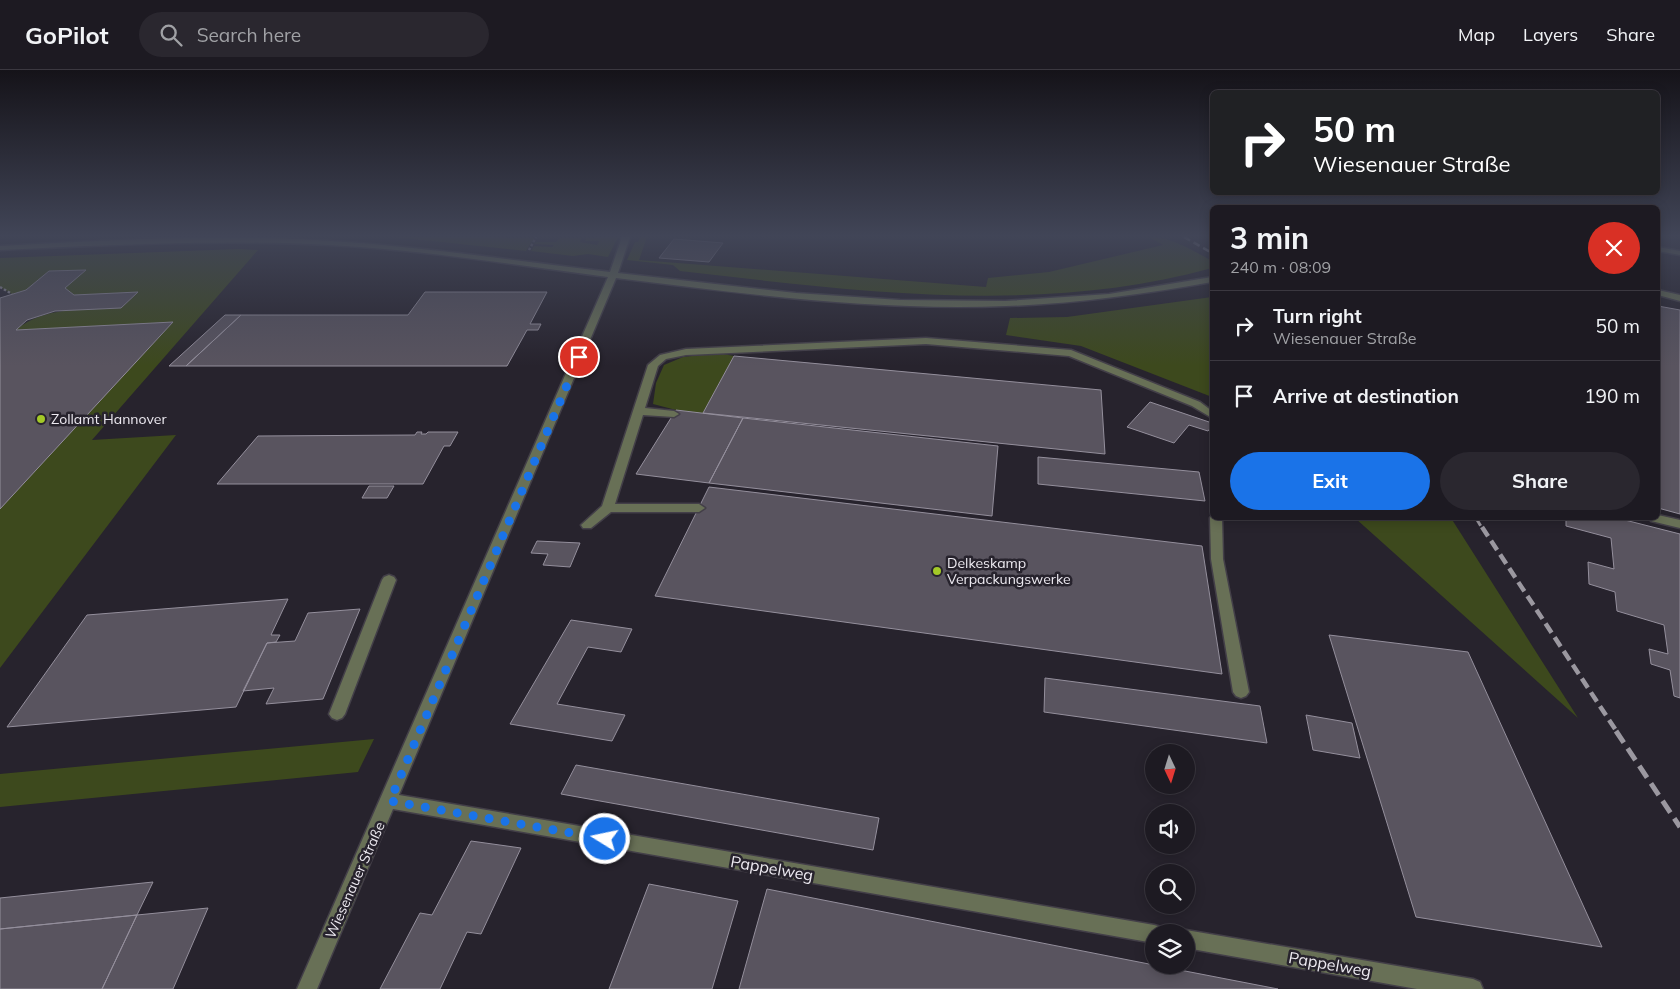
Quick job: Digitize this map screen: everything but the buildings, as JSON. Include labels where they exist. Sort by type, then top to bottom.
[{"type":"street","name":"Wiesenauer Straße","points":[[308,989],[611,280]]},
{"type":"street","points":[[665,280],[826,298],[894,303],[967,304],[1052,302],[1110,297],[1210,280]]},
{"type":"street","points":[[1660,294],[1680,298]]},
{"type":"street","points":[[587,525],[608,508],[653,365],[663,357],[686,352],[740,348],[926,341],[1071,353],[1196,404],[1210,414]]},
{"type":"street","points":[[639,411],[674,414]]},
{"type":"street","points":[[608,508],[699,508]]},
{"type":"street","points":[[1660,519],[1680,524]]},
{"type":"street","points":[[1216,520],[1217,559],[1241,692]]},
{"type":"street","points":[[338,714],[389,580]]},
{"type":"street","name":"Pappelweg","points":[[390,801],[1145,932]]},
{"type":"street","name":"Pappelweg","points":[[1195,941],[1473,989]]},
{"type":"path","points":[[0,287],[12,294]]},
{"type":"green space","points":[[0,280],[38,280],[26,290],[12,294],[0,287]]},
{"type":"green space","points":[[74,280],[232,280],[92,440],[176,435],[0,668],[0,509],[173,322],[16,330],[27,322],[52,313],[121,308],[138,292],[74,295],[65,288]]},
{"type":"green space","points":[[759,280],[895,280],[986,287],[988,280],[1160,280],[1080,292],[1014,295],[947,295],[813,286]]},
{"type":"green space","points":[[1210,297],[1210,396],[1081,346],[1006,335],[1010,318],[1067,317]]},
{"type":"green space","points":[[718,353],[734,356],[703,413],[676,410],[653,404],[656,383],[664,365],[683,357]]},
{"type":"green space","points":[[1357,520],[1452,520],[1578,718]]},
{"type":"green space","points":[[374,739],[358,772],[0,807],[0,774]]},
{"type":"railway","points":[[1477,520],[1482,528]]},
{"type":"railway","points":[[1482,527],[1617,732]]},
{"type":"railway","points":[[1616,731],[1680,827]]},
{"type":"place","name":"Zollamt Hannover","points":[[41,419]]},
{"type":"place","name":"Delkeskamp Verpackungswerke","points":[[937,571]]},
{"type":"route","points":[[579,357],[492,557],[390,801],[605,839]]}]
